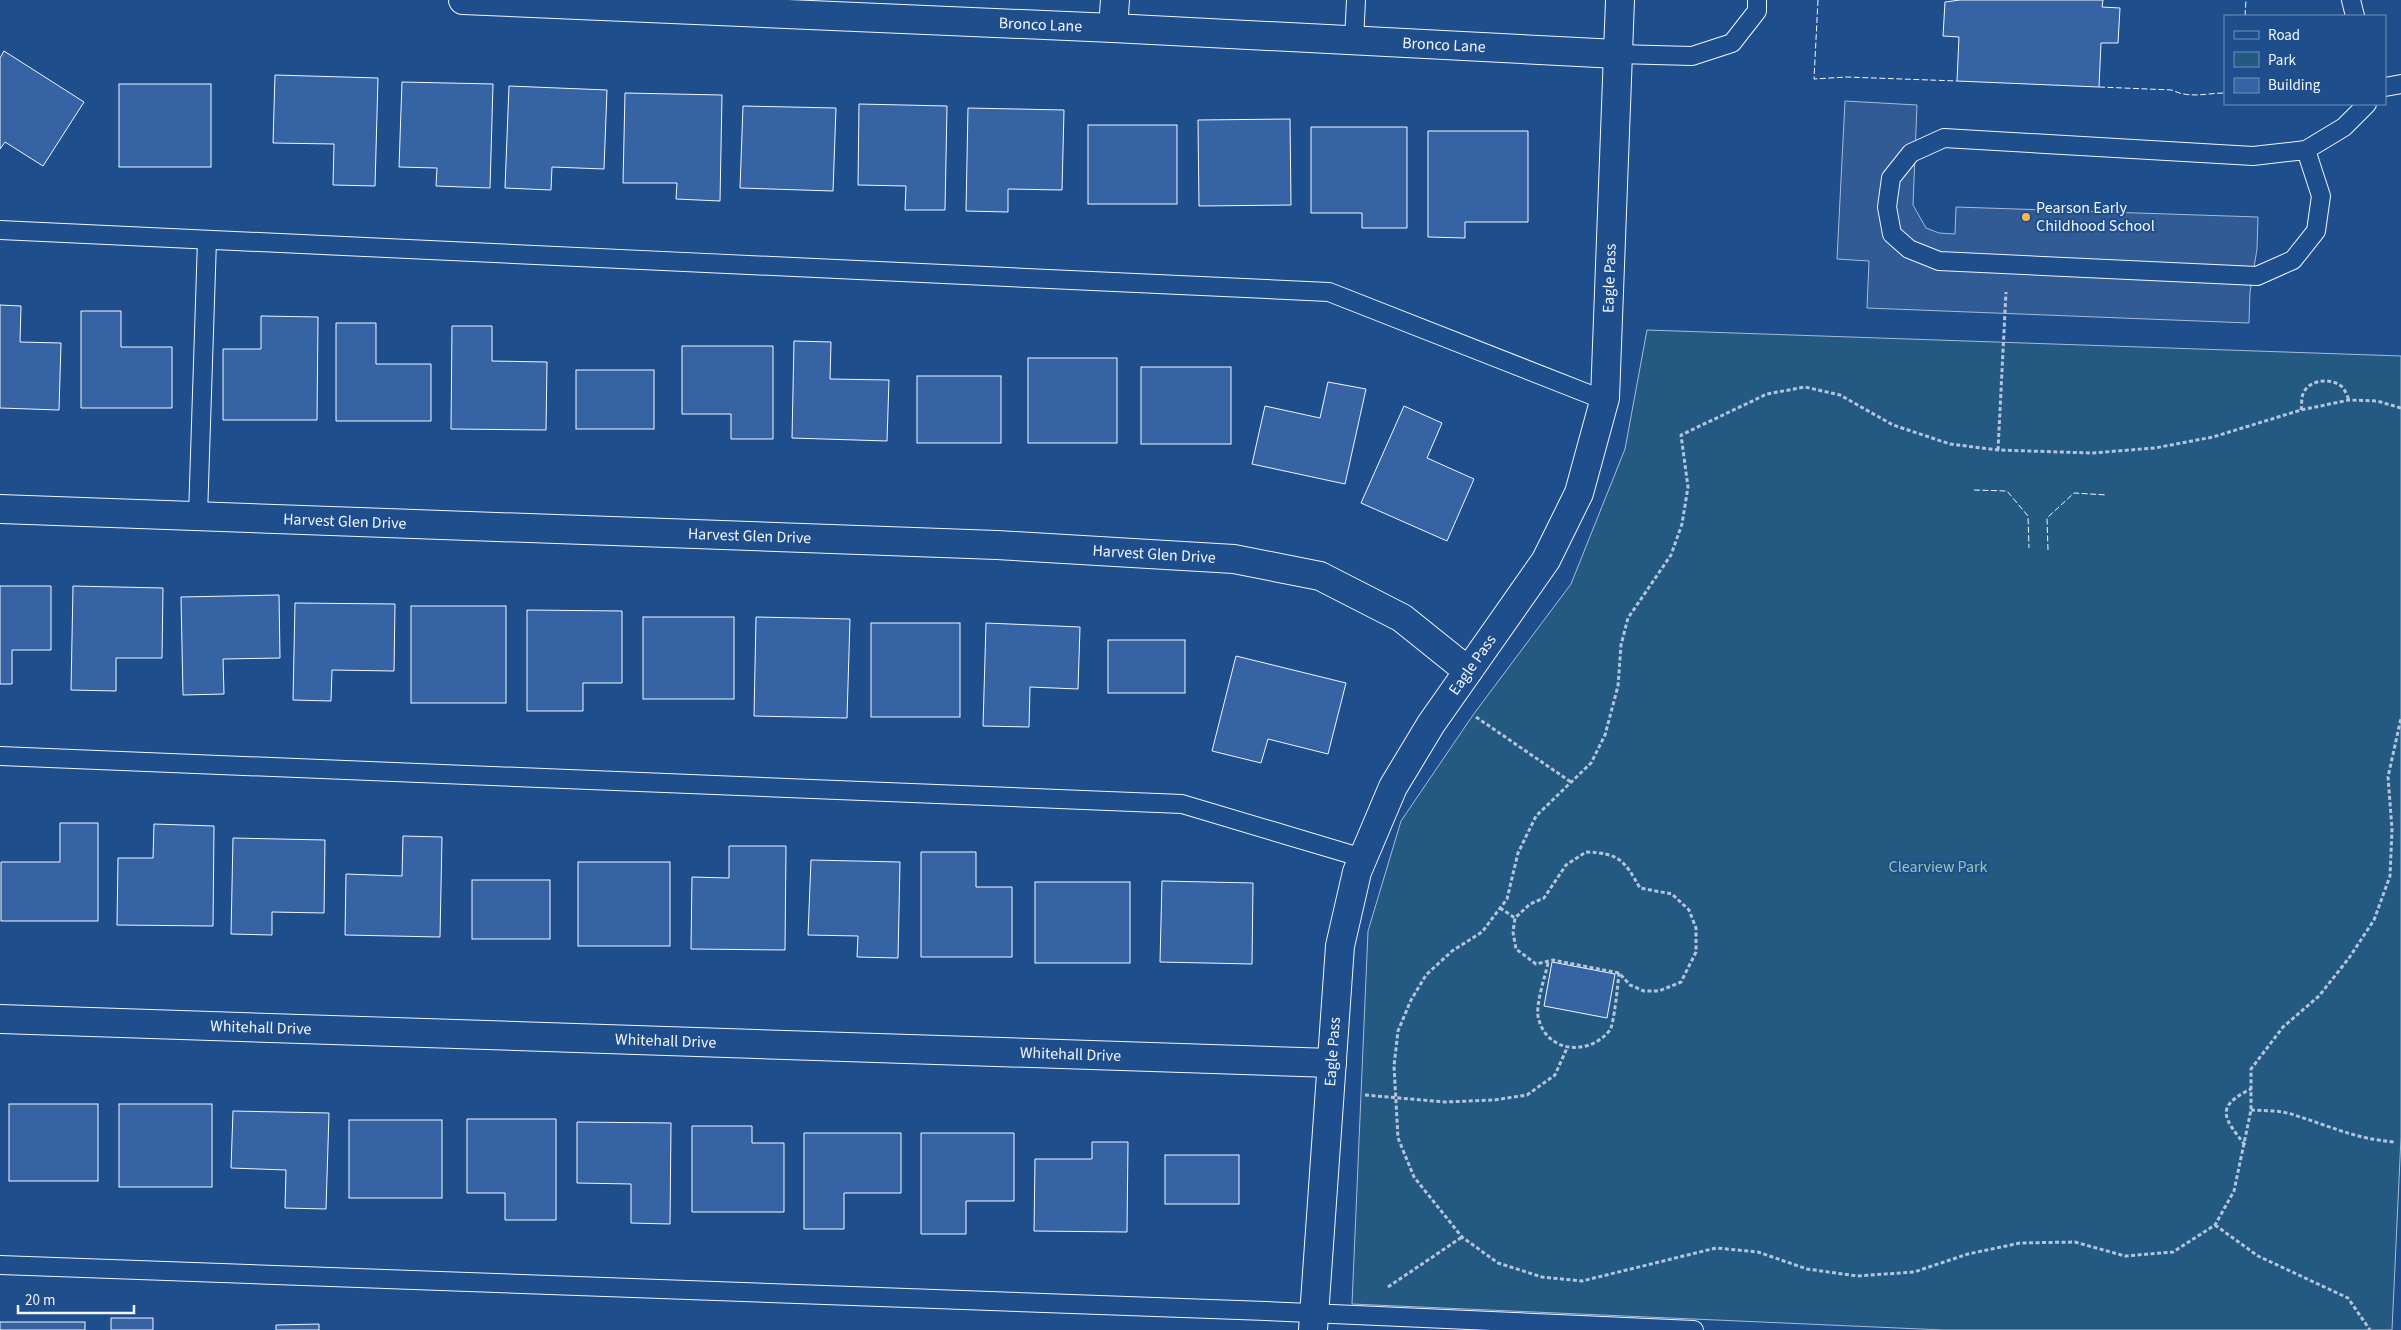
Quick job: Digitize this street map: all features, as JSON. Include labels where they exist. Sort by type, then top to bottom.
[{"type":"street","points":[[1113,28],[1115,0]]},
{"type":"street","name":"Eagle Pass","points":[[1314,1322],[1340,946],[1357,872],[1393,787],[1431,724],[1546,560],[1579,493],[1604,400],[1620,0]]},
{"type":"street","name":"Bronco Lane","points":[[477,1],[1113,28],[1617,54]]},
{"type":"street","name":"Harvest Glen Drive","points":[[0,509],[997,545],[1234,559],[1320,576],[1402,618],[1468,671]]},
{"type":"street","name":"Whitehall Drive","points":[[0,1019],[1332,1063]]},
{"type":"lane","points":[[1354,40],[1356,0]]},
{"type":"lane","points":[[1617,54],[1692,56],[1732,43],[1757,11],[1757,0]]},
{"type":"lane","points":[[2351,0],[2355,15]]},
{"type":"lane","points":[[2306,150],[2321,196],[2316,231],[2292,260],[2257,276],[1938,261],[1909,249],[1892,234],[1887,207],[1891,178],[1911,153],[1944,138],[2252,156],[2306,150],[2344,127],[2367,105]]},
{"type":"lane","points":[[0,230],[1330,292],[1604,400]]},
{"type":"lane","points":[[198,516],[207,240]]},
{"type":"lane","points":[[0,756],[1182,804],[1363,858]]},
{"type":"lane","points":[[0,1265],[1314,1322],[1694,1330]]},
{"type":"path","points":[[1998,450],[2005,316]]},
{"type":"path","points":[[2301,410],[2303,393],[2311,384],[2321,381],[2332,381],[2342,387],[2349,400]]},
{"type":"path","points":[[2401,408],[2377,402],[2349,400],[2301,410],[2212,437],[2155,448],[2092,453],[1998,450],[1950,444],[1893,425],[1840,395],[1805,387],[1767,394],[1681,436],[1688,487],[1682,524],[1671,556],[1628,618],[1621,645],[1618,686],[1605,734],[1591,763],[1536,816],[1518,853],[1507,899],[1482,932],[1452,951],[1426,974],[1411,1000],[1398,1031],[1394,1066],[1394,1096],[1398,1138],[1414,1177],[1462,1237],[1498,1263],[1542,1277],[1582,1281],[1716,1248],[1758,1252],[1807,1269],[1858,1276],[1914,1272],[1968,1254],[2020,1243],[2075,1242],[2125,1256],[2173,1252],[2215,1225],[2234,1191],[2252,1110],[2252,1070],[2283,1027],[2319,996],[2349,958],[2374,920],[2390,876],[2392,830],[2388,777],[2401,718]]},
{"type":"path","points":[[1473,715],[1570,782]]},
{"type":"path","points":[[1586,852],[1605,853],[1626,864],[1640,888],[1672,894],[1689,910],[1696,928],[1696,952],[1681,982],[1659,990],[1644,990],[1630,985],[1619,973],[1553,960],[1548,963],[1536,964],[1516,950],[1513,932],[1515,918],[1530,904],[1544,898],[1566,865],[1586,852]]},
{"type":"path","points":[[1500,908],[1515,918]]},
{"type":"path","points":[[1548,963],[1538,1016],[1544,1031],[1554,1042],[1567,1048],[1584,1048],[1600,1039],[1611,1029],[1619,973]]},
{"type":"path","points":[[1356,1094],[1445,1102],[1494,1100],[1527,1094],[1555,1075],[1567,1048]]},
{"type":"path","points":[[2245,1145],[2227,1122],[2227,1110],[2232,1098],[2252,1089]]},
{"type":"path","points":[[2252,1110],[2292,1114],[2333,1130],[2369,1140],[2395,1142]]},
{"type":"path","points":[[2215,1225],[2258,1256],[2348,1298],[2370,1330]]},
{"type":"path","points":[[1384,1288],[1462,1237]]},
{"type":"green space","name":"Clearview Park","points":[[1647,330],[2401,356],[2401,1137],[2392,1330],[1943,1330],[1352,1304],[1368,931],[1401,821],[1473,715],[1571,584],[1625,449]]},
{"type":"shaded area","points":[[1845,101],[1917,105],[1913,205],[1926,228],[1939,233],[1955,234],[1956,207],[2258,217],[2257,249],[2250,292],[2249,323],[1867,308],[1869,261],[1837,259]]},
{"type":"building","points":[[1960,0],[2103,0],[2102,7],[2120,8],[2118,43],[2101,43],[2099,87],[1957,81],[1959,37],[1943,36],[1945,2]]},
{"type":"building","points":[[4,51],[84,102],[43,166],[5,142],[0,149],[0,58]]},
{"type":"building","points":[[275,75],[378,78],[375,186],[333,185],[334,144],[273,143]]},
{"type":"building","points":[[402,82],[493,84],[490,188],[436,186],[437,168],[399,167]]},
{"type":"building","points":[[119,84],[211,84],[211,167],[119,167]]},
{"type":"building","points":[[509,86],[607,90],[604,169],[552,167],[551,190],[505,188]]},
{"type":"building","points":[[625,93],[722,95],[720,201],[676,199],[677,183],[623,183]]},
{"type":"building","points":[[859,104],[947,106],[945,210],[905,210],[906,186],[858,185]]},
{"type":"building","points":[[743,106],[836,108],[833,191],[740,188]]},
{"type":"building","points":[[968,108],[1064,110],[1062,190],[1008,189],[1008,212],[966,211]]},
{"type":"building","points":[[1290,119],[1291,205],[1199,206],[1198,120]]},
{"type":"building","points":[[1088,125],[1177,125],[1177,204],[1088,204]]},
{"type":"building","points":[[1311,127],[1407,127],[1407,228],[1362,228],[1362,213],[1311,213]]},
{"type":"building","points":[[1428,131],[1528,131],[1528,222],[1465,222],[1465,238],[1428,237]]},
{"type":"building","points":[[0,305],[21,306],[20,342],[61,343],[59,410],[0,408]]},
{"type":"building","points":[[81,311],[121,311],[121,347],[172,347],[172,408],[81,408]]},
{"type":"building","points":[[261,316],[318,317],[317,420],[223,420],[223,349],[261,349]]},
{"type":"building","points":[[336,323],[376,323],[376,364],[431,364],[431,421],[336,421]]},
{"type":"building","points":[[452,326],[492,326],[492,361],[547,362],[546,430],[451,429]]},
{"type":"building","points":[[794,341],[831,342],[830,379],[889,380],[887,441],[792,438]]},
{"type":"building","points":[[682,346],[773,346],[773,439],[731,439],[731,414],[682,414]]},
{"type":"building","points":[[1028,358],[1117,358],[1117,443],[1028,443]]},
{"type":"building","points":[[1141,367],[1231,367],[1231,444],[1141,444]]},
{"type":"building","points":[[576,370],[654,370],[654,429],[576,429]]},
{"type":"building","points":[[917,376],[1001,376],[1001,443],[917,443]]},
{"type":"building","points":[[1328,382],[1366,389],[1345,484],[1252,464],[1265,406],[1320,418]]},
{"type":"building","points":[[1404,406],[1442,423],[1427,458],[1474,479],[1447,541],[1361,503]]},
{"type":"building","points":[[0,586],[51,586],[51,650],[12,650],[12,684],[0,684]]},
{"type":"building","points":[[73,586],[163,588],[162,658],[116,658],[116,691],[71,690]]},
{"type":"building","points":[[279,595],[280,658],[223,659],[224,694],[183,695],[181,597]]},
{"type":"building","points":[[295,603],[395,604],[394,671],[332,670],[331,701],[293,700]]},
{"type":"building","points":[[411,606],[506,606],[506,703],[411,703]]},
{"type":"building","points":[[527,610],[622,611],[622,683],[583,683],[583,711],[527,711]]},
{"type":"building","points":[[643,617],[734,617],[734,699],[643,699]]},
{"type":"building","points":[[756,617],[850,619],[847,718],[754,716]]},
{"type":"building","points":[[871,623],[960,623],[960,717],[871,717]]},
{"type":"building","points":[[986,623],[1080,627],[1078,689],[1030,687],[1029,727],[983,726]]},
{"type":"building","points":[[1108,640],[1185,640],[1185,693],[1108,693]]},
{"type":"building","points":[[1236,656],[1346,683],[1328,754],[1268,739],[1261,763],[1212,751]]},
{"type":"building","points":[[60,823],[98,823],[98,921],[1,921],[1,862],[60,862]]},
{"type":"building","points":[[154,824],[214,826],[213,926],[117,925],[118,858],[153,858]]},
{"type":"building","points":[[403,836],[442,837],[440,937],[345,935],[346,874],[402,876]]},
{"type":"building","points":[[233,838],[325,840],[324,913],[272,912],[272,935],[231,934]]},
{"type":"building","points":[[729,846],[786,846],[785,950],[691,949],[692,877],[729,878]]},
{"type":"building","points":[[921,852],[976,852],[976,887],[1012,887],[1012,957],[921,957]]},
{"type":"building","points":[[811,860],[900,862],[898,958],[857,957],[858,936],[808,935]]},
{"type":"building","points":[[578,862],[670,862],[670,946],[578,946]]},
{"type":"building","points":[[472,880],[550,880],[550,939],[472,939]]},
{"type":"building","points":[[1162,881],[1253,883],[1252,964],[1160,962]]},
{"type":"building","points":[[1035,882],[1130,882],[1130,963],[1035,963]]},
{"type":"building","points":[[1552,962],[1615,974],[1607,1018],[1544,1006]]},
{"type":"building","points":[[9,1104],[98,1104],[98,1181],[9,1181]]},
{"type":"building","points":[[119,1104],[212,1104],[212,1187],[119,1187]]},
{"type":"building","points":[[233,1111],[329,1113],[326,1209],[285,1208],[286,1170],[231,1168]]},
{"type":"building","points":[[467,1119],[556,1119],[556,1220],[505,1220],[505,1193],[467,1193]]},
{"type":"building","points":[[349,1120],[442,1120],[442,1198],[349,1198]]},
{"type":"building","points":[[577,1122],[671,1123],[670,1224],[631,1223],[631,1184],[577,1183]]},
{"type":"building","points":[[692,1126],[752,1126],[752,1143],[784,1143],[784,1212],[692,1212]]},
{"type":"building","points":[[804,1133],[901,1133],[901,1193],[844,1193],[844,1229],[804,1229]]},
{"type":"building","points":[[921,1133],[1014,1133],[1014,1201],[966,1201],[966,1234],[921,1234]]},
{"type":"building","points":[[1092,1142],[1128,1142],[1127,1232],[1034,1231],[1035,1159],[1092,1159]]},
{"type":"building","points":[[1165,1155],[1239,1155],[1239,1204],[1165,1204]]},
{"type":"building","points":[[111,1318],[153,1318],[153,1330],[111,1330]]},
{"type":"building","points":[[0,1322],[85,1322],[85,1330],[0,1330]]},
{"type":"building","points":[[319,1324],[319,1330],[276,1330],[276,1325]]},
{"type":"fence","points":[[1818,0],[1814,79],[1847,77],[1957,81]]},
{"type":"fence","points":[[2245,15],[2246,0]]},
{"type":"fence","points":[[2099,87],[2172,90],[2192,95],[2224,93]]},
{"type":"fence","points":[[1974,490],[2007,491],[2028,516],[2029,548]]},
{"type":"fence","points":[[2048,550],[2047,518],[2074,493],[2107,495]]},
{"type":"place","name":"Pearson Early Childhood School","points":[[2026,217]]}]
